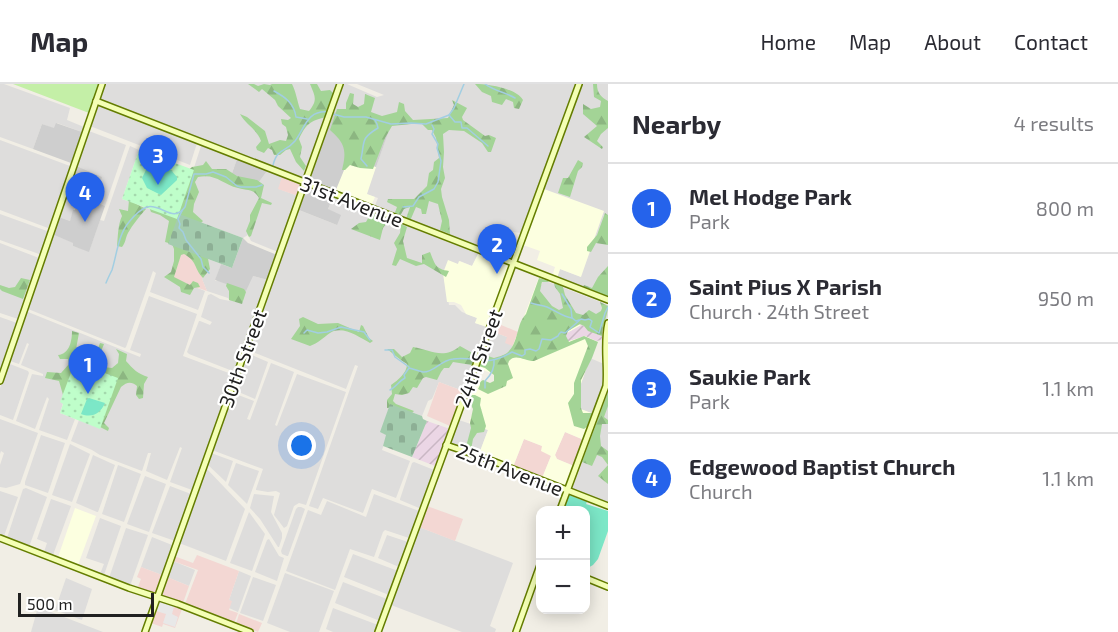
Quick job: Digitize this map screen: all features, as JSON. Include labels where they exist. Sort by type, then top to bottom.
[{"type":"street","points":[[0,381],[102,84]]},
{"type":"street","name":"30th Street","points":[[145,632],[340,84]]},
{"type":"street","name":"24th Street","points":[[378,632],[579,84]]},
{"type":"street","name":"31st Avenue","points":[[96,101],[608,300]]},
{"type":"street","points":[[562,506],[606,386],[608,324]]},
{"type":"street","name":"25th Avenue","points":[[446,445],[608,506]]},
{"type":"street","points":[[0,538],[250,632]]},
{"type":"street","points":[[516,632],[536,576]]},
{"type":"street","points":[[590,580],[608,587]]},
{"type":"shaded area","points":[[0,84],[70,108],[67,120],[84,127],[82,132],[57,123],[55,129],[42,124],[33,149],[0,137]]},
{"type":"shaded area","points":[[105,84],[337,84],[303,178],[99,100]]},
{"type":"shaded area","points":[[343,84],[377,97],[384,95],[357,84],[577,84],[521,233],[506,234],[500,250],[496,248],[493,254],[374,208],[378,198],[366,194],[391,125],[356,112],[334,112]]},
{"type":"shaded area","points":[[582,84],[608,84],[608,296],[557,278],[560,269],[581,277],[544,189]]},
{"type":"shaded area","points":[[98,105],[197,143],[190,165],[90,126]]},
{"type":"shaded area","points":[[356,111],[391,125],[376,167],[349,158],[335,192],[310,182],[334,112]]},
{"type":"shaded area","points":[[56,123],[82,132],[71,163],[33,149],[42,124],[54,128]]},
{"type":"shaded area","points":[[89,131],[126,145],[105,206],[94,201],[76,167]]},
{"type":"shaded area","points":[[0,140],[70,166],[48,228],[0,210]]},
{"type":"shaded area","points":[[203,145],[237,159],[230,179],[259,182],[267,171],[282,177],[279,189],[298,196],[278,252],[251,241],[248,235],[243,238],[179,214]]},
{"type":"shaded area","points":[[130,146],[139,150],[122,199],[177,219],[183,250],[172,278],[205,291],[198,310],[150,292],[156,273],[153,271],[125,348],[28,308],[54,235],[74,243],[73,246],[89,251],[100,220],[104,221]]},
{"type":"shaded area","points":[[349,157],[376,167],[367,194],[375,197],[371,206],[335,192]]},
{"type":"shaded area","points":[[237,159],[267,171],[259,182],[230,179]]},
{"type":"shaded area","points":[[76,166],[102,177],[94,201],[105,206],[89,252],[54,235],[59,217],[70,221],[73,210],[75,210],[79,195],[68,191]]},
{"type":"shaded area","points":[[282,177],[302,185],[298,196],[278,189]]},
{"type":"shaded area","points":[[307,188],[333,197],[328,209],[341,215],[337,225],[299,210]]},
{"type":"shaded area","points":[[544,189],[604,211],[581,277],[560,269],[557,278],[552,277],[555,267],[537,260],[540,251],[523,245]]},
{"type":"shaded area","points":[[68,191],[80,195],[70,221],[59,217]]},
{"type":"shaded area","points":[[333,197],[478,254],[472,266],[460,261],[443,273],[449,305],[455,305],[462,312],[477,318],[475,323],[487,327],[463,391],[439,382],[422,416],[390,404],[381,432],[387,435],[382,450],[410,461],[396,498],[372,489],[363,513],[323,498],[318,509],[309,506],[358,366],[355,365],[346,389],[248,350],[299,210],[337,225],[328,209]]},
{"type":"shaded area","points":[[0,214],[47,231],[41,253],[0,240]]},
{"type":"shaded area","points":[[243,238],[248,243],[277,255],[268,280],[253,276],[246,291],[215,280],[221,264],[232,268]]},
{"type":"shaded area","points":[[0,243],[39,258],[18,319],[0,313]]},
{"type":"shaded area","points":[[183,250],[208,259],[202,279],[207,291],[172,279]]},
{"type":"shaded area","points":[[478,254],[510,267],[487,327],[475,323],[477,318],[466,314],[461,305],[447,302],[443,273],[448,260],[472,266]]},
{"type":"shaded area","points":[[208,259],[221,264],[215,281],[253,276],[268,280],[235,372],[187,352],[199,321],[210,325],[212,322],[201,317],[208,295],[230,301],[228,298],[207,291],[202,279]]},
{"type":"shaded area","points":[[539,277],[543,280],[533,307],[581,325],[560,337],[563,343],[585,336],[596,341],[573,406],[594,414],[584,440],[565,432],[555,455],[557,459],[574,466],[565,487],[542,478],[551,456],[541,451],[542,446],[524,439],[513,467],[479,454],[488,430],[469,423],[475,406],[465,402],[474,378],[498,388],[503,378],[478,368],[482,359],[494,363],[510,353]]},
{"type":"shaded area","points":[[543,280],[608,305],[608,316],[602,334],[533,307]]},
{"type":"shaded area","points":[[149,296],[197,314],[183,356],[234,375],[192,490],[170,482],[182,448],[180,447],[167,480],[146,471],[151,453],[148,453],[142,471],[71,441],[79,420],[100,428],[63,403],[60,413],[75,419],[67,440],[39,430],[49,399],[47,397],[35,429],[16,421],[32,374],[43,376],[21,365],[29,344],[27,343],[19,364],[10,361],[26,313],[140,357],[141,354],[130,350]]},
{"type":"shaded area","points":[[0,317],[17,323],[0,370]]},
{"type":"shaded area","points":[[494,322],[518,332],[513,346],[505,343],[507,337],[491,331]]},
{"type":"shaded area","points":[[581,325],[602,334],[602,340],[596,341],[585,336],[563,344],[560,337]]},
{"type":"shaded area","points":[[491,331],[507,337],[513,346],[510,354],[494,363],[482,359]]},
{"type":"shaded area","points":[[247,353],[268,362],[255,399],[234,390]]},
{"type":"shaded area","points":[[590,358],[604,364],[601,395],[594,414],[573,407]]},
{"type":"shaded area","points":[[271,363],[294,372],[275,425],[277,426],[297,374],[346,392],[306,505],[299,503],[294,506],[287,526],[284,528],[274,515],[280,493],[256,490],[263,469],[212,450],[233,393],[254,401],[247,419],[250,420]]},
{"type":"shaded area","points":[[10,364],[29,373],[13,420],[0,415],[0,388]]},
{"type":"shaded area","points":[[439,382],[463,391],[450,426],[427,416]]},
{"type":"shaded area","points":[[608,390],[608,504],[572,489]]},
{"type":"shaded area","points":[[0,419],[38,433],[20,484],[6,488],[0,487],[0,465],[4,453],[1,451],[0,454]]},
{"type":"shaded area","points":[[459,420],[488,430],[479,454],[450,444]]},
{"type":"shaded area","points":[[427,421],[450,429],[435,466],[412,457]]},
{"type":"shaded area","points":[[565,432],[584,440],[574,466],[557,459],[555,455]]},
{"type":"shaded area","points":[[41,435],[65,443],[48,493],[25,485]]},
{"type":"shaded area","points":[[524,439],[542,446],[551,456],[542,478],[513,467]]},
{"type":"shaded area","points":[[70,444],[90,454],[72,502],[52,495]]},
{"type":"shaded area","points":[[211,453],[233,461],[226,482],[207,464]]},
{"type":"shaded area","points":[[93,455],[115,465],[98,512],[76,503]]},
{"type":"shaded area","points":[[414,462],[434,470],[419,508],[400,500]]},
{"type":"shaded area","points":[[236,463],[259,471],[247,504],[228,485]]},
{"type":"shaded area","points":[[118,465],[141,474],[124,522],[102,514]]},
{"type":"shaded area","points":[[206,468],[245,509],[226,561],[179,543]]},
{"type":"shaded area","points":[[145,476],[166,484],[149,532],[127,524]]},
{"type":"shaded area","points":[[170,486],[191,494],[175,541],[152,533]]},
{"type":"shaded area","points":[[26,488],[47,497],[29,547],[7,538],[23,489]]},
{"type":"shaded area","points":[[0,491],[18,497],[4,536],[0,535]]},
{"type":"shaded area","points":[[254,494],[274,496],[271,512],[282,533],[279,547],[250,508]]},
{"type":"shaded area","points":[[374,494],[419,511],[409,538],[385,530],[374,557],[350,549],[335,590],[286,571],[308,510],[321,515],[327,501],[366,517]]},
{"type":"shaded area","points":[[51,499],[71,506],[53,555],[44,552],[47,543],[37,539]]},
{"type":"shaded area","points":[[427,506],[463,519],[455,541],[419,527]]},
{"type":"shaded area","points":[[298,507],[305,509],[287,556],[281,551]]},
{"type":"shaded area","points":[[75,508],[96,516],[78,565],[58,557]]},
{"type":"shaded area","points":[[249,512],[265,534],[252,571],[230,563]]},
{"type":"shaded area","points":[[100,518],[121,526],[104,575],[100,574],[104,564],[86,558]]},
{"type":"shaded area","points":[[419,527],[513,563],[490,626],[496,629],[495,632],[462,632],[391,605]]},
{"type":"shaded area","points":[[126,528],[148,535],[130,586],[109,578]]},
{"type":"shaded area","points":[[387,535],[408,542],[399,567],[378,558]]},
{"type":"shaded area","points":[[152,537],[172,545],[162,575],[141,567]]},
{"type":"shaded area","points":[[269,539],[279,556],[284,558],[277,581],[255,572]]},
{"type":"shaded area","points":[[353,554],[398,571],[389,595],[344,577]]},
{"type":"shaded area","points":[[197,555],[239,571],[229,600],[232,601],[229,610],[238,613],[234,623],[185,604],[198,570],[173,561],[174,556],[193,563]]},
{"type":"shaded area","points":[[173,561],[195,570],[189,586],[167,577]]},
{"type":"shaded area","points":[[141,567],[162,575],[156,594],[137,589],[141,579],[137,577]]},
{"type":"shaded area","points":[[239,571],[251,576],[238,612],[229,608],[231,602],[229,600]]},
{"type":"shaded area","points":[[285,573],[334,591],[319,632],[290,632],[267,623]]},
{"type":"shaded area","points":[[167,577],[189,586],[183,603],[161,595]]},
{"type":"shaded area","points":[[253,577],[276,585],[263,621],[240,613]]},
{"type":"shaded area","points":[[66,578],[92,589],[82,620],[55,610]]},
{"type":"shaded area","points":[[343,582],[387,599],[380,621],[335,603]]},
{"type":"shaded area","points":[[157,597],[175,603],[172,614],[178,617],[175,627],[163,623],[166,614],[153,610]]},
{"type":"shaded area","points":[[159,601],[182,609],[175,628],[151,623]]},
{"type":"shaded area","points":[[38,607],[103,632],[31,632]]},
{"type":"shaded area","points":[[333,608],[378,625],[375,632],[333,632],[326,629]]},
{"type":"shaded area","points":[[239,614],[262,623],[258,632],[236,624]]},
{"type":"green space","points":[[13,84],[100,84],[89,113]]},
{"type":"green space","points":[[248,84],[258,86],[292,84],[300,109],[309,111],[315,98],[310,84],[317,84],[321,91],[330,90],[334,94],[326,117],[309,124],[299,139],[302,147],[300,157],[306,166],[304,171],[296,162],[290,149],[280,155],[274,155],[268,148],[264,153],[257,150],[256,147],[261,141],[240,114],[265,131],[269,144],[280,140],[286,141],[288,135],[281,119],[291,118],[262,89],[259,92]]},
{"type":"green space","points":[[475,84],[494,86],[514,92],[523,100],[519,109],[514,108],[513,102],[506,99],[502,105],[492,102],[491,96],[482,92]]},
{"type":"green space","points":[[593,84],[597,84],[600,94],[608,101],[608,128],[597,141],[603,147],[602,149],[584,137],[597,126],[583,114],[583,104],[591,109],[600,107],[601,101],[594,97]]},
{"type":"green space","points":[[350,93],[354,94],[353,104],[358,107],[364,104],[365,94],[375,98],[371,112],[382,116],[397,112],[399,102],[404,104],[405,111],[413,120],[448,118],[454,105],[452,100],[467,108],[462,117],[463,120],[485,136],[496,138],[491,152],[488,152],[482,143],[464,131],[449,130],[443,134],[445,178],[441,189],[450,234],[440,230],[442,221],[438,204],[429,201],[426,214],[422,214],[421,209],[416,207],[410,221],[406,219],[410,207],[404,209],[400,216],[394,215],[397,207],[387,202],[388,199],[414,199],[427,186],[429,173],[433,170],[434,162],[439,158],[436,138],[432,130],[428,130],[421,123],[392,126],[373,169],[350,165],[342,170],[344,148],[330,130],[337,109],[346,109]]},
{"type":"green space","points":[[139,150],[194,170],[177,219],[122,199]]},
{"type":"green space","points":[[156,159],[163,161],[177,177],[177,180],[161,195],[147,188],[142,178],[148,166]]},
{"type":"green space","points":[[578,160],[583,163],[578,171],[570,197],[558,193],[563,178],[568,178]]},
{"type":"green space","points":[[206,161],[212,169],[226,169],[237,176],[257,180],[264,185],[261,198],[272,203],[271,205],[262,203],[249,237],[246,231],[250,215],[259,198],[257,195],[252,191],[232,186],[210,176],[198,177],[195,182],[199,192],[193,212],[203,221],[201,223],[210,269],[203,278],[194,262],[184,254],[181,255],[174,277],[190,285],[193,281],[198,283],[200,287],[194,288],[190,295],[181,292],[180,287],[164,277],[171,272],[174,261],[172,244],[165,242],[169,221],[151,212],[148,204],[192,167],[203,165]]},
{"type":"green space","points":[[129,200],[146,209],[130,230],[122,247],[117,246],[122,216],[119,209],[128,211]]},
{"type":"green space","points":[[371,213],[389,220],[383,228],[380,240],[351,229],[359,223],[366,222]]},
{"type":"green space","points":[[605,213],[608,215],[608,245],[596,243],[591,252],[587,251],[587,247],[597,235]]},
{"type":"green space","points":[[179,214],[243,238],[232,268],[168,244]]},
{"type":"green space","points":[[401,224],[407,227],[403,241],[407,258],[422,263],[422,255],[430,252],[436,265],[449,271],[446,277],[424,264],[416,266],[400,259],[396,266],[392,265],[397,249],[394,243],[400,233]]},
{"type":"green space","points":[[608,266],[608,297],[583,287],[584,285],[592,288]]},
{"type":"green space","points":[[21,278],[30,280],[23,299],[0,289],[0,285],[15,287]]},
{"type":"green space","points":[[539,278],[549,281],[542,282],[540,291],[552,306],[559,310],[563,308],[560,294],[554,283],[563,287],[576,313],[583,315],[589,310],[596,314],[602,308],[600,302],[608,306],[602,336],[588,331],[580,324],[568,331],[566,336],[569,342],[584,336],[598,342],[581,380],[581,408],[583,413],[592,413],[588,426],[584,429],[574,426],[568,403],[574,394],[574,383],[588,346],[585,339],[534,361],[517,357],[511,359],[508,364],[513,378],[507,381],[506,386],[488,394],[478,389],[483,380],[490,383],[494,381],[494,375],[479,366],[485,355],[494,358],[506,354],[511,349]]},
{"type":"green space","points":[[227,283],[244,289],[246,292],[242,304],[229,300]]},
{"type":"green space","points":[[303,317],[318,324],[338,323],[359,332],[361,325],[373,341],[370,343],[340,330],[330,333],[310,346],[291,339],[300,326],[299,319]]},
{"type":"green space","points":[[72,331],[79,333],[76,349],[77,361],[82,363],[88,359],[94,359],[100,343],[104,344],[100,358],[103,367],[112,368],[118,363],[119,354],[116,349],[127,354],[126,361],[138,373],[148,377],[144,384],[143,398],[139,399],[136,395],[137,386],[133,383],[127,383],[121,387],[104,423],[109,428],[108,431],[100,427],[115,378],[85,365],[72,375],[63,395],[59,381],[45,378],[47,372],[61,373],[69,364],[68,359],[60,359],[58,355],[68,349]]},
{"type":"green space","points":[[460,346],[476,355],[472,365],[453,362],[449,368],[444,368],[437,380],[423,378],[417,388],[413,387],[409,393],[395,394],[393,401],[414,411],[412,413],[396,407],[387,408],[387,400],[392,394],[391,385],[404,373],[407,364],[387,349],[394,349],[402,357],[410,353],[413,347],[442,353]]},
{"type":"green space","points":[[75,362],[118,378],[100,429],[60,413],[63,404],[60,402]]},
{"type":"green space","points":[[608,392],[608,406],[604,417],[608,420],[608,424],[602,424],[600,436],[601,446],[608,451],[608,465],[602,457],[597,455],[592,466],[582,462]]},
{"type":"green space","points":[[470,395],[481,398],[480,405],[486,426],[484,432],[477,433],[473,439],[471,450],[463,448],[467,443],[471,428],[473,409],[468,403]]},
{"type":"green space","points":[[89,398],[105,403],[101,410],[89,416],[81,414]]},
{"type":"green space","points":[[390,404],[422,416],[427,421],[412,457],[383,446],[386,435],[380,432]]},
{"type":"green space","points":[[608,465],[608,484],[598,476]]},
{"type":"green space","points":[[569,495],[587,502],[586,504],[608,511],[608,531],[598,559],[590,567],[590,506],[565,506]]},
{"type":"waterway","points":[[333,114],[344,117],[366,117],[391,124],[426,124],[449,115],[464,84]]},
{"type":"waterway","points":[[485,84],[515,98]]},
{"type":"waterway","points":[[274,91],[288,101],[296,117],[307,119]]},
{"type":"waterway","points":[[273,165],[277,155],[295,141],[311,117],[321,112],[328,112]]},
{"type":"waterway","points":[[449,115],[455,122],[461,122],[462,128],[467,128],[488,146]]},
{"type":"waterway","points":[[367,166],[361,159],[363,144],[368,135],[378,128],[375,120]]},
{"type":"waterway","points":[[403,207],[413,206],[419,197],[434,189],[438,182],[441,161],[438,144],[432,134],[434,129],[432,125]]},
{"type":"waterway","points":[[106,283],[120,239],[129,222],[147,207],[176,214],[180,212],[185,207],[194,174],[213,172],[241,187],[262,185]]},
{"type":"waterway","points":[[182,211],[178,219],[179,228],[209,273]]},
{"type":"waterway","points":[[562,294],[571,309],[572,318],[579,320]]},
{"type":"waterway","points":[[531,303],[572,318]]},
{"type":"waterway","points":[[390,390],[405,378],[404,375],[409,368],[427,372],[453,359],[488,360],[503,357],[512,352],[522,356],[525,350],[536,351],[542,339],[551,340],[561,332],[565,333],[581,319],[592,321],[590,327],[599,333],[608,307]]},
{"type":"waterway","points":[[304,333],[307,330],[318,333],[327,332],[341,327],[364,332],[370,340]]},
{"type":"waterway","points":[[385,350],[392,350],[395,357],[409,367]]},
{"type":"waterway","points":[[485,388],[485,381],[492,371],[494,360]]},
{"type":"place","name":"Saukie Park","points":[[158,185]]},
{"type":"place","name":"Edgewood Baptist Church","points":[[85,222]]},
{"type":"place","name":"Saint Pius X Parish","points":[[497,274]]},
{"type":"place","name":"Mel Hodge Park","points":[[88,394]]}]
